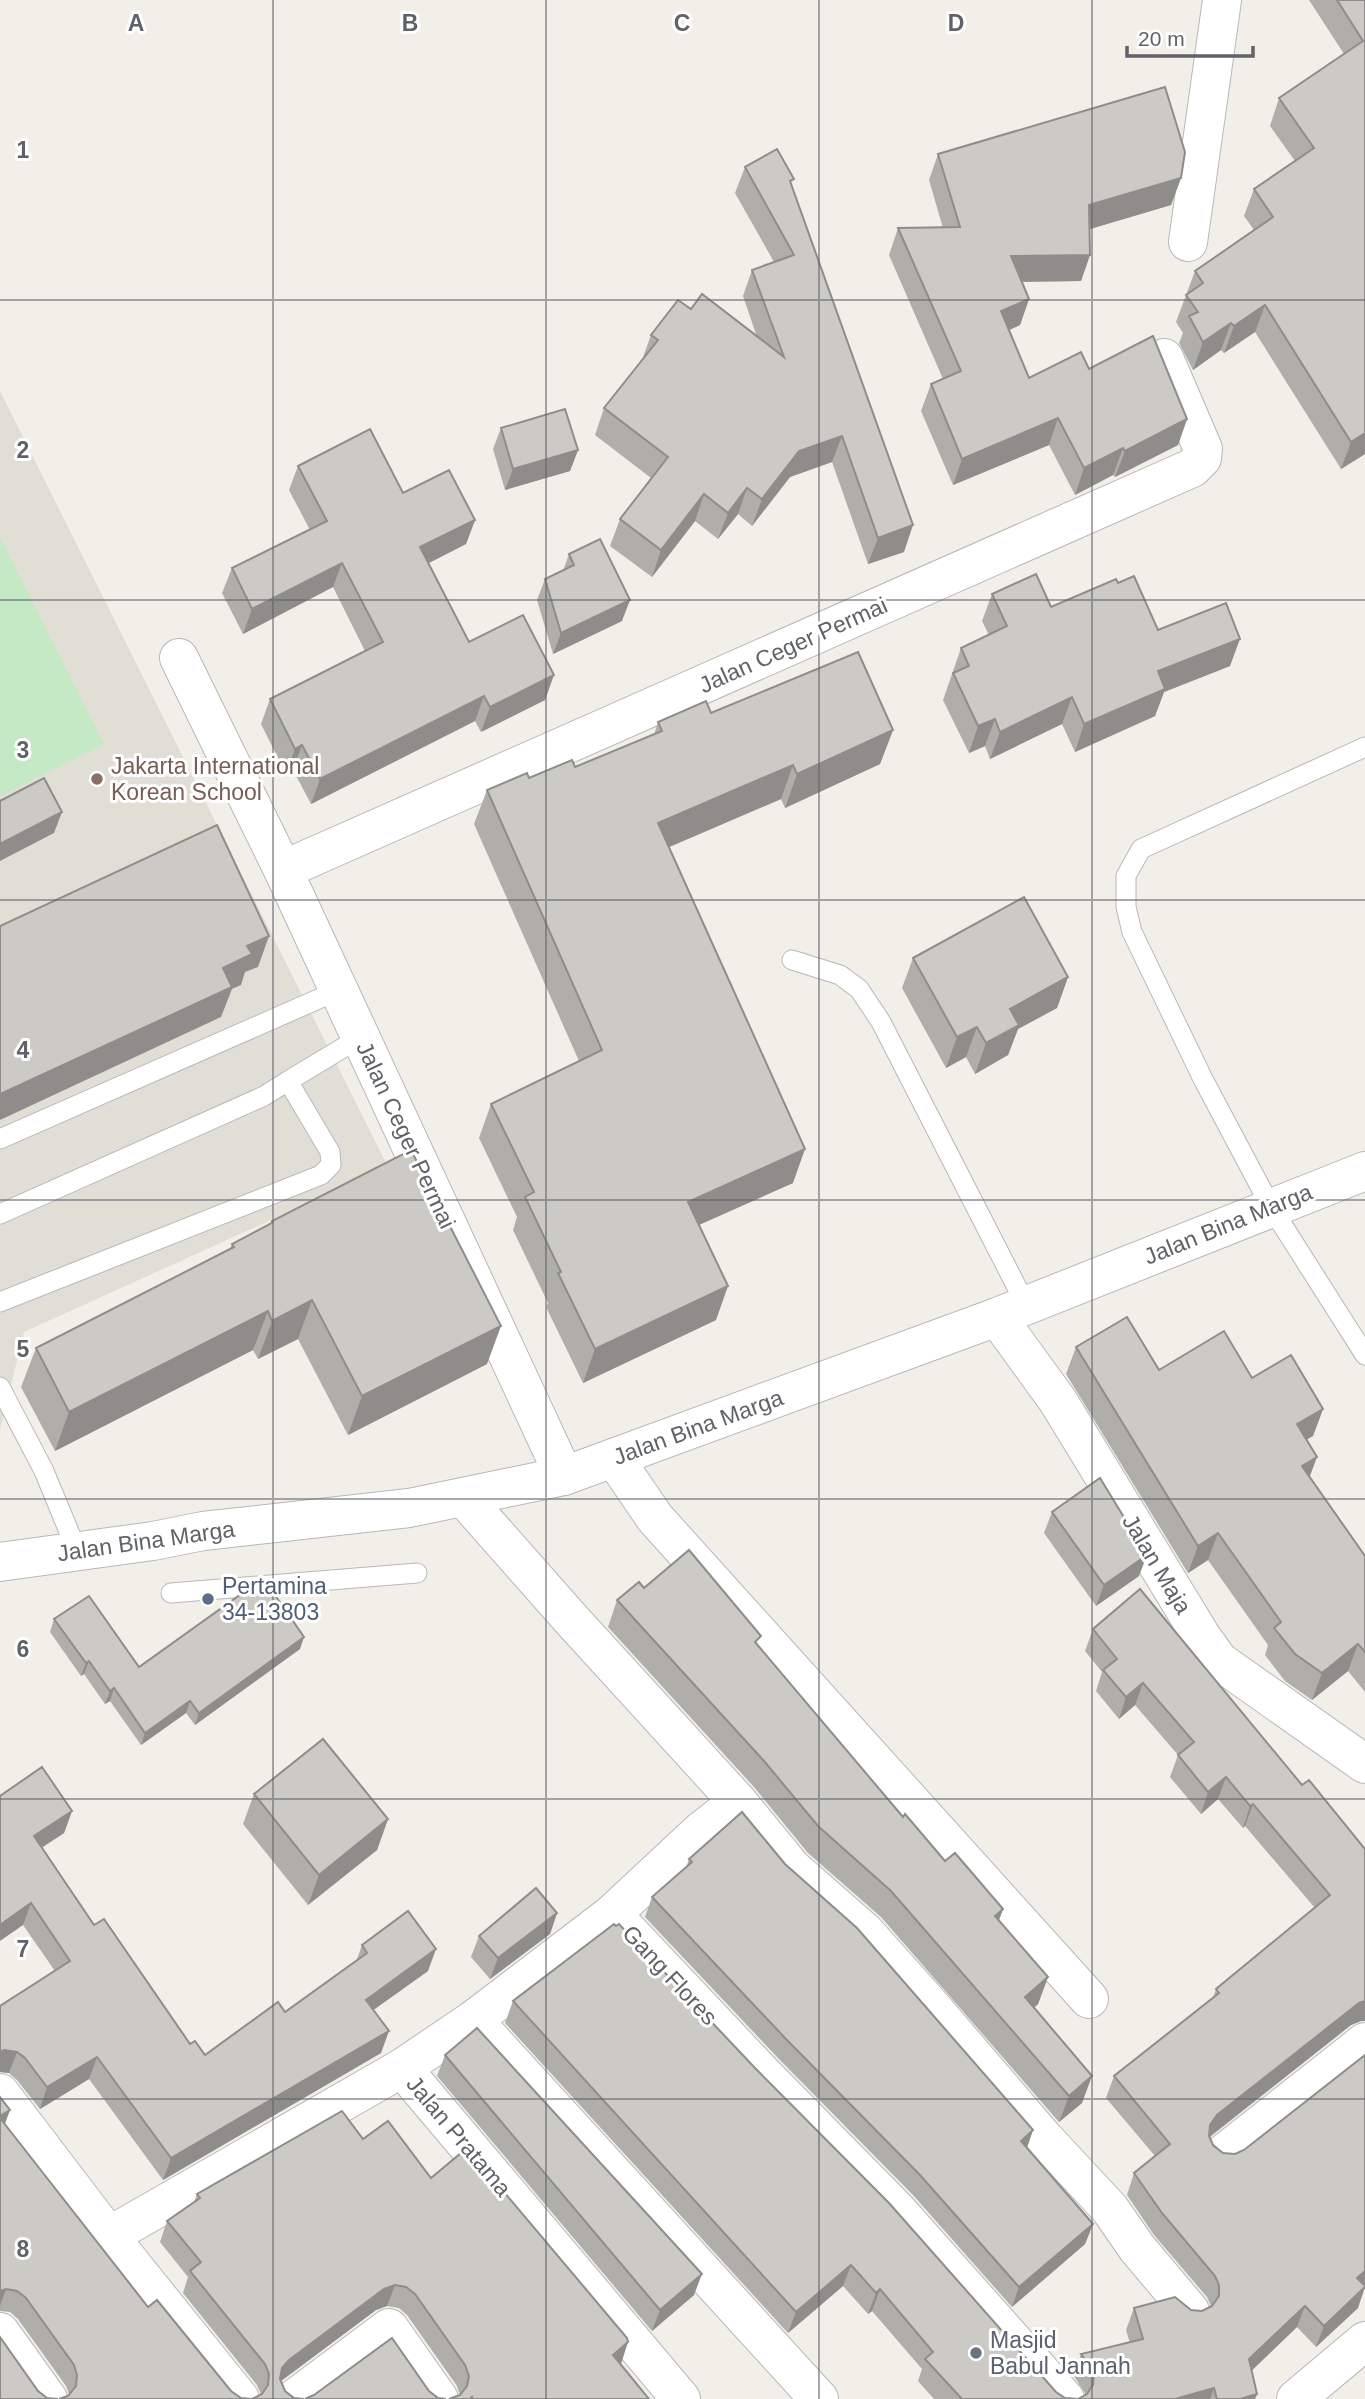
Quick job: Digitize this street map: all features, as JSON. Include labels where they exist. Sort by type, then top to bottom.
[{"type":"street","points":[[1188,242],[1222,0]]},
{"type":"street","name":"Jalan Ceger Permai","points":[[283,870],[1192,468],[1202,458],[1203,449],[1164,358]]},
{"type":"street","name":"Jalan Ceger Permai","points":[[179,658],[283,870],[564,1476]]},
{"type":"street","name":"Jalan Bina Marga","points":[[0,1562],[153,1541],[203,1531],[409,1508],[564,1476],[1012,1311],[1365,1171]]},
{"type":"street","name":"Jalan Maja","points":[[1012,1311],[1058,1401],[1201,1636],[1219,1661],[1365,1763]]},
{"type":"street","points":[[614,1458],[655,1518],[1089,1998]]},
{"type":"street","points":[[464,1497],[738,1802],[792,1868],[864,1932],[922,1996],[1043,2137],[1110,2209],[1137,2248],[1190,2311]]},
{"type":"street","name":"Gang Flores","points":[[738,1802],[701,1831],[612,1914],[763,2074],[897,2210],[1065,2399]]},
{"type":"street","points":[[402,2067],[474,2020],[612,1914]]},
{"type":"street","points":[[474,2020],[819,2399]]},
{"type":"street","points":[[1223,2154],[1365,2042]]},
{"type":"street","name":"Jalan Pratama","points":[[109,2236],[402,2067],[681,2399]]},
{"type":"street","points":[[5,2111],[240,2399]]},
{"type":"street","points":[[294,2399],[389,2328],[439,2399]]},
{"type":"street","points":[[0,2332],[48,2399]]},
{"type":"street","points":[[1296,2399],[1365,2342]]},
{"type":"lane","points":[[1365,747],[1140,849],[1126,876],[1126,907],[1132,932],[1203,1079],[1271,1207],[1365,1355]]},
{"type":"lane","points":[[792,960],[840,975],[859,989],[880,1022],[1012,1311]]},
{"type":"lane","points":[[0,1139],[339,990]]},
{"type":"lane","points":[[0,1214],[264,1096],[361,1037]]},
{"type":"lane","points":[[0,1302],[321,1175],[331,1165],[330,1152],[288,1081]]},
{"type":"lane","points":[[0,1388],[44,1471],[76,1551]]},
{"type":"lane","points":[[171,1593],[417,1573]]},
{"type":"shaded area","name":"Jakarta International Korean School","points":[[0,391],[388,1167],[24,1332],[0,1430]]},
{"type":"green space","points":[[0,538],[104,744],[0,796]]},
{"type":"building","points":[[1337,0],[1365,0],[1365,433],[1351,442],[1265,305],[1234,326],[1231,323],[1203,342],[1189,316],[1198,312],[1186,295],[1203,283],[1195,271],[1273,217],[1254,189],[1314,148],[1279,98],[1363,41]]},
{"type":"building","points":[[1165,87],[1185,152],[1181,178],[1089,205],[1090,255],[1011,256],[1029,299],[1001,311],[1029,378],[1081,352],[1089,369],[1153,336],[1187,419],[1125,451],[1123,448],[1084,468],[1058,418],[962,459],[931,384],[961,371],[898,228],[960,227],[938,154]]},
{"type":"building","points":[[777,149],[794,179],[790,181],[913,525],[878,538],[842,436],[799,451],[762,499],[747,488],[728,513],[704,494],[661,550],[620,519],[668,457],[604,408],[658,340],[651,335],[678,300],[691,309],[702,294],[784,357],[752,270],[794,255],[745,167]]},
{"type":"building","points":[[565,409],[578,450],[513,469],[501,428]]},
{"type":"building","points":[[370,429],[403,493],[449,470],[475,520],[420,547],[469,642],[523,615],[554,675],[490,707],[484,696],[320,779],[302,745],[295,749],[270,699],[383,642],[342,563],[252,609],[232,568],[327,521],[298,466]]},
{"type":"building","points":[[600,539],[630,600],[561,633],[545,579],[574,565],[569,554]]},
{"type":"building","points":[[1036,574],[1051,607],[1116,579],[1118,583],[1134,576],[1158,630],[1226,603],[1240,639],[1158,671],[1165,689],[1084,724],[1072,697],[1000,732],[995,719],[978,726],[953,673],[969,666],[961,648],[1007,626],[992,594]]},
{"type":"building","points":[[858,652],[893,730],[797,774],[793,765],[658,823],[805,1149],[688,1202],[728,1286],[595,1349],[525,1197],[534,1192],[491,1104],[602,1050],[487,790],[527,773],[529,778],[572,760],[575,767],[662,731],[658,722],[706,701],[711,713]]},
{"type":"building","points":[[44,778],[62,812],[0,844],[0,801]]},
{"type":"building","points":[[217,825],[269,936],[247,946],[252,954],[223,968],[232,987],[0,1094],[0,926]]},
{"type":"building","points":[[1024,897],[1068,977],[1010,1009],[1019,1025],[986,1043],[977,1027],[957,1037],[913,958]]},
{"type":"building","points":[[411,1150],[501,1326],[362,1396],[312,1300],[272,1321],[268,1311],[69,1412],[36,1348],[234,1247],[232,1244],[272,1221]]},
{"type":"building","points":[[1127,1317],[1159,1370],[1224,1331],[1252,1378],[1291,1355],[1323,1409],[1297,1424],[1317,1457],[1302,1466],[1365,1556],[1365,1652],[1358,1644],[1322,1673],[1295,1654],[1274,1628],[1281,1622],[1218,1533],[1198,1546],[1076,1347]]},
{"type":"building","points":[[1100,1478],[1147,1555],[1104,1585],[1052,1512]]},
{"type":"building","points":[[689,1550],[761,1636],[755,1642],[903,1817],[905,1814],[945,1861],[955,1853],[1003,1909],[995,1916],[1048,1977],[1025,1997],[1092,2076],[1069,2096],[891,1891],[818,1826],[764,1761],[617,1600],[639,1582],[644,1588]]},
{"type":"building","points":[[268,1585],[304,1637],[199,1713],[190,1701],[145,1733],[114,1688],[110,1691],[54,1619],[89,1596],[139,1667],[251,1587]]},
{"type":"building","points":[[1140,1589],[1302,1785],[1309,1780],[1365,1849],[1365,2001],[1217,2115],[1210,2125],[1209,2136],[1213,2145],[1223,2153],[1235,2154],[1244,2150],[1365,2055],[1365,2271],[1357,2278],[1365,2287],[1324,2326],[1305,2306],[1249,2359],[1257,2394],[1240,2399],[1217,2399],[1214,2388],[1175,2399],[1078,2399],[1087,2394],[1093,2385],[1094,2372],[1081,2354],[1143,2339],[1134,2308],[1175,2297],[1191,2310],[1202,2311],[1212,2306],[1219,2296],[1219,2285],[1215,2276],[1162,2213],[1134,2173],[1170,2144],[1114,2076],[1219,1993],[1216,1989],[1330,1895],[1253,1804],[1250,1806],[1226,1777],[1208,1792],[1178,1755],[1194,1742],[1143,1683],[1126,1697],[1103,1670],[1117,1659],[1093,1629]]},
{"type":"building","points":[[323,1739],[388,1819],[319,1875],[254,1794]]},
{"type":"building","points":[[42,1767],[72,1811],[34,1836],[94,1925],[104,1919],[190,2044],[195,2041],[205,2055],[278,2002],[285,2012],[367,1953],[362,1945],[408,1911],[436,1949],[366,2000],[389,2031],[171,2158],[97,2057],[47,2087],[25,2058],[17,2052],[0,2052],[0,2006],[70,1961],[31,1903],[0,1925],[0,1796]]},
{"type":"building","points":[[742,1812],[785,1864],[857,1928],[1033,2130],[1021,2141],[1093,2224],[1019,2287],[920,2175],[652,1897],[692,1862],[689,1859]]},
{"type":"building","points":[[536,1888],[557,1913],[498,1958],[479,1936]]},
{"type":"building","points":[[614,1924],[619,1924],[755,2068],[889,2203],[1056,2392],[1065,2398],[1078,2399],[962,2399],[925,2359],[933,2352],[880,2289],[876,2293],[851,2265],[796,2312],[513,2001]]},
{"type":"building","points":[[477,2028],[702,2274],[660,2310],[445,2055]]},
{"type":"building","points":[[0,2097],[10,2110],[0,2116]]},
{"type":"building","points":[[342,2111],[363,2139],[388,2121],[431,2178],[467,2148],[627,2338],[628,2342],[613,2355],[649,2399],[449,2399],[460,2395],[467,2386],[469,2376],[465,2365],[415,2294],[406,2287],[395,2285],[384,2289],[282,2368],[280,2379],[285,2391],[294,2398],[304,2399],[252,2399],[262,2394],[268,2385],[269,2374],[265,2364],[190,2271],[201,2262],[167,2221],[200,2198],[197,2194]]},
{"type":"building","points":[[0,2118],[148,2307],[157,2300],[231,2391],[241,2398],[252,2399],[59,2399],[68,2396],[76,2386],[74,2365],[26,2298],[17,2291],[0,2291]]},
{"type":"building","points":[[0,2337],[38,2391],[47,2398],[58,2399],[0,2399]]},
{"type":"building","points":[[392,2338],[429,2391],[438,2398],[446,2399],[305,2399],[314,2395]]},
{"type":"place","name":"Jakarta International Korean School","points":[[97,779]]},
{"type":"place","name":"Pertamina 34-13803","points":[[208,1599]]},
{"type":"place","name":"Masjid Babul Jannah","points":[[976,2353]]}]
